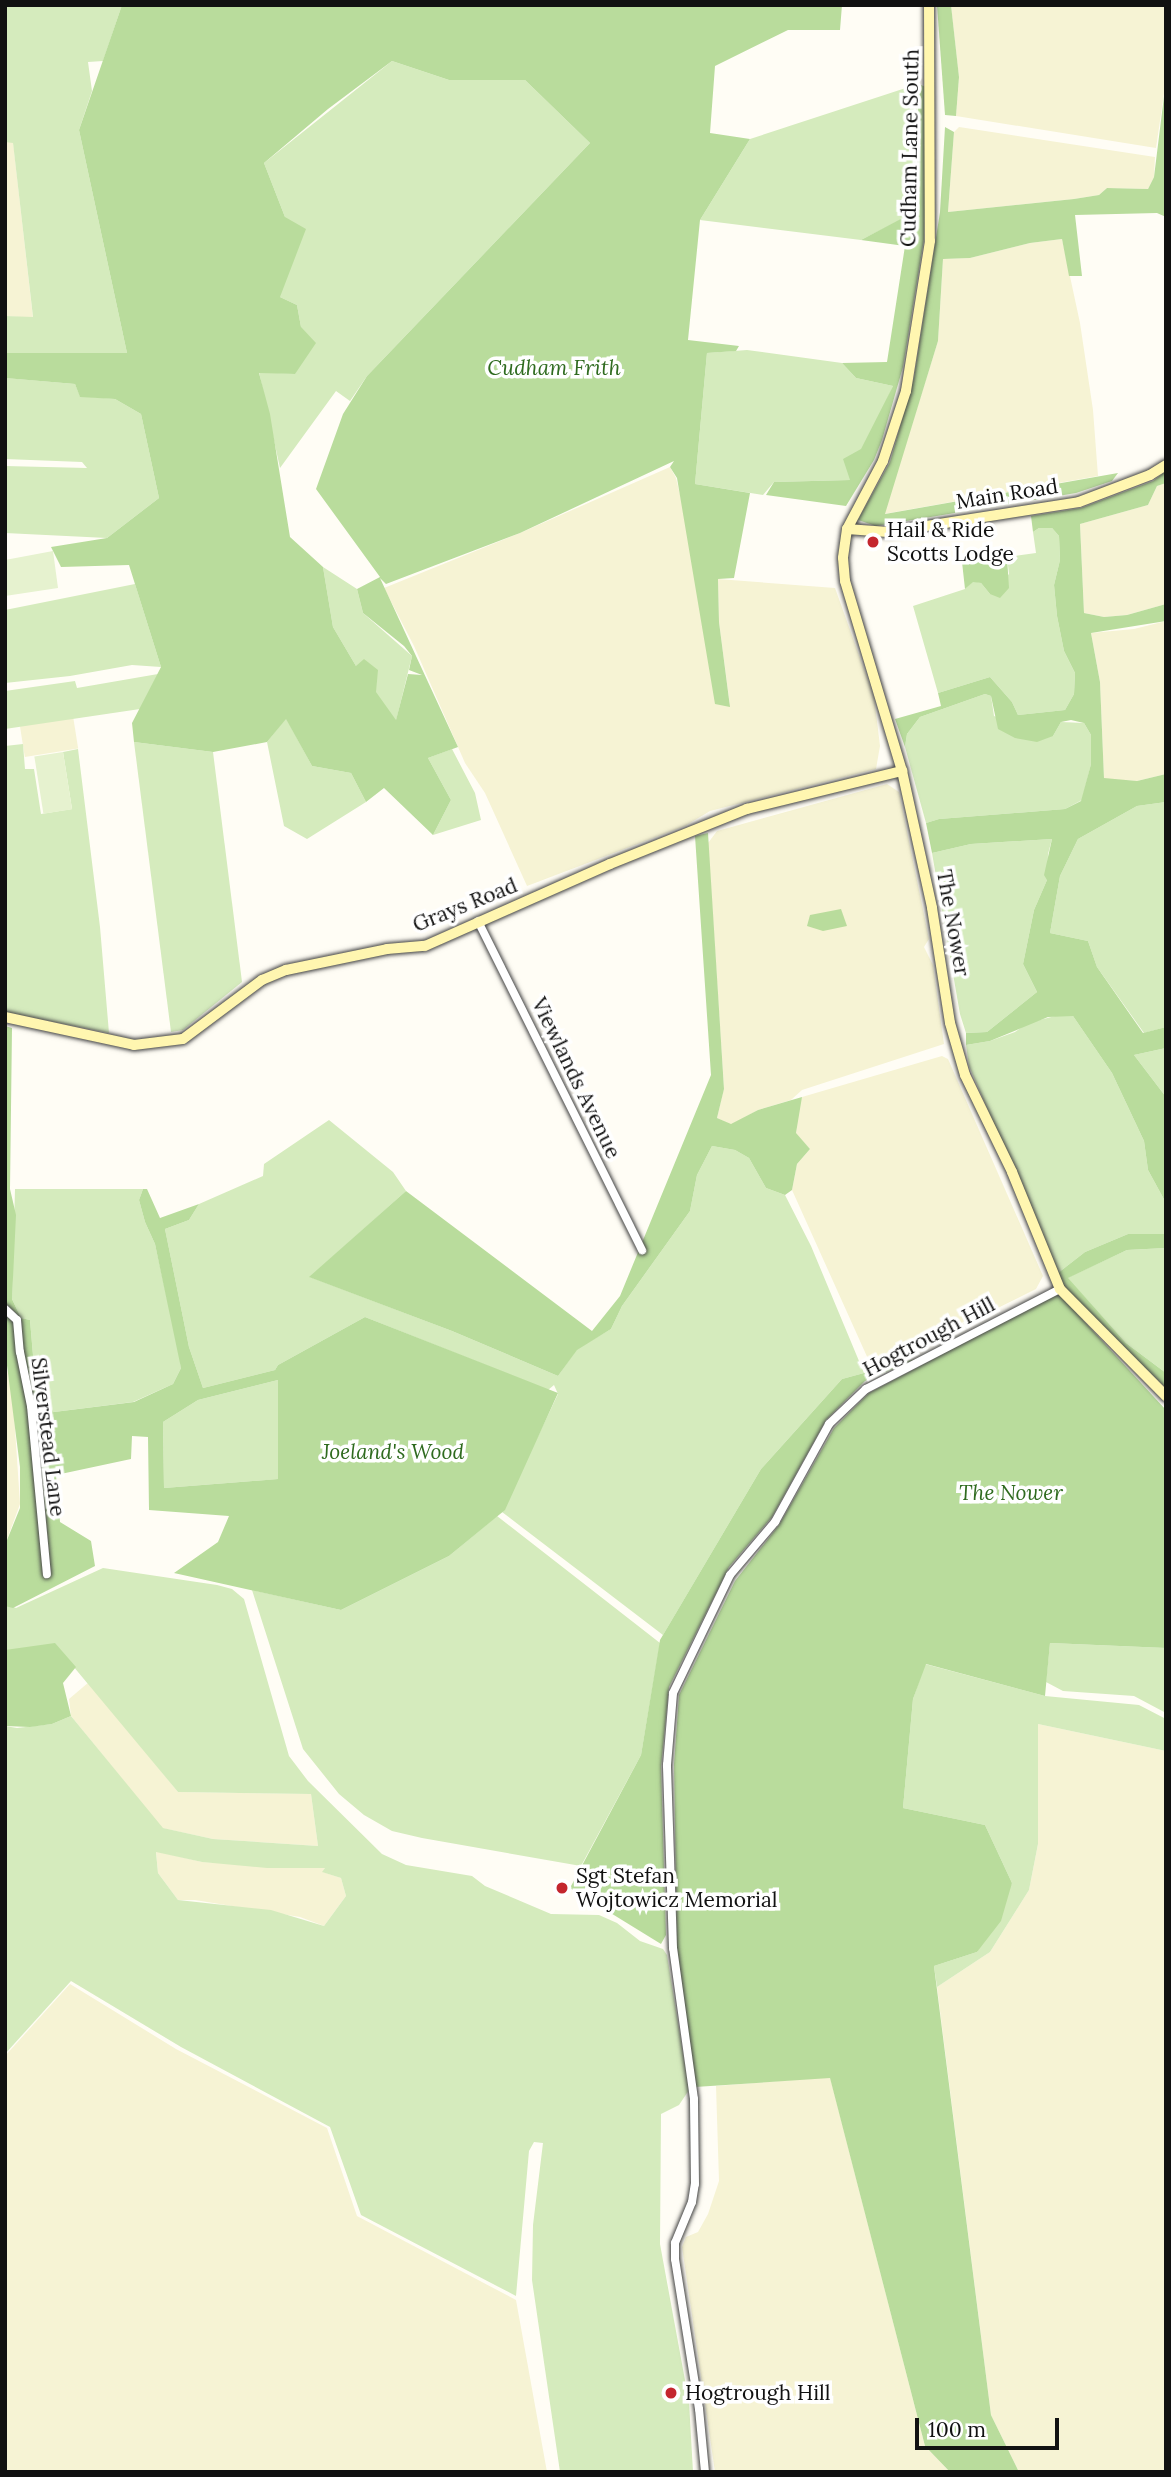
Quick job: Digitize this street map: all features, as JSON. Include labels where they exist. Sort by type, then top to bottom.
[{"type":"street","name":"Cudham Lane South","points":[[848,529],[883,461],[906,391],[928,255],[931,60],[929,5]]},
{"type":"street","name":"Main Road","points":[[848,529],[888,532],[1079,502],[1150,475],[1166,465]]},
{"type":"street","name":"The Nower","points":[[848,529],[843,558],[845,580],[902,771],[932,908],[954,1042],[965,1075],[1012,1172],[1060,1289],[1166,1396]]},
{"type":"street","name":"Grays Road","points":[[5,1017],[134,1045],[183,1040],[262,980],[286,970],[387,949],[425,946],[478,921],[747,809],[902,771]]},
{"type":"street","name":"Viewlands Avenue","points":[[478,921],[642,1250]]},
{"type":"street","name":"Hogtrough Hill","points":[[705,2472],[699,2409],[675,2259],[675,2243],[692,2202],[695,2184],[694,2099],[673,1948],[667,1765],[673,1693],[730,1575],[775,1522],[828,1424],[866,1389],[1060,1289]]},
{"type":"street","name":"Silverstead Lane","points":[[5,1309],[17,1320],[20,1352],[31,1406],[47,1574]]},
{"type":"shaded area","points":[[951,5],[1166,5],[1166,80],[1156,148],[956,116],[959,77]]},
{"type":"shaded area","points":[[959,127],[1155,157],[1154,177],[1148,189],[1107,188],[1099,195],[1074,199],[948,212],[954,132]]},
{"type":"shaded area","points":[[5,142],[13,142],[33,318],[5,316]]},
{"type":"shaded area","points":[[1062,239],[1080,323],[1093,410],[1098,476],[884,514],[938,341],[943,259],[970,258],[1030,243]]},
{"type":"shaded area","points":[[670,467],[676,478],[730,706],[719,622],[718,579],[835,588],[874,697],[880,746],[876,769],[710,811],[685,826],[527,886],[485,793],[465,763],[414,646],[384,588],[520,533]]},
{"type":"shaded area","points":[[1166,483],[1166,604],[1127,615],[1104,617],[1084,613],[1080,524],[1148,505],[1157,486]]},
{"type":"shaded area","points":[[1166,621],[1166,774],[1137,781],[1104,779],[1100,682],[1091,633],[1134,629]]},
{"type":"shaded area","points":[[73,716],[78,749],[25,757],[20,724]]},
{"type":"shaded area","points":[[887,784],[899,792],[929,939],[924,947],[933,965],[944,1044],[802,1090],[791,1100],[758,1110],[731,1125],[717,1118],[724,1088],[708,843],[717,831]]},
{"type":"shaded area","points":[[942,1056],[948,1059],[1043,1276],[1036,1289],[935,1339],[869,1361],[792,1190],[797,1164],[810,1149],[796,1134],[798,1105],[802,1097]]},
{"type":"shaded area","points":[[5,1360],[13,1399],[20,1504],[5,1545]]},
{"type":"shaded area","points":[[89,1682],[178,1792],[311,1794],[318,1846],[213,1839],[162,1828],[71,1716],[69,1699]]},
{"type":"shaded area","points":[[1038,1724],[1166,1751],[1166,2472],[1019,2472],[991,2415],[937,1987],[990,1952],[1029,1890],[1038,1844]]},
{"type":"shaded area","points":[[156,1851],[202,1862],[325,1868],[323,1872],[341,1878],[346,1896],[324,1926],[300,1917],[195,1900],[178,1900],[158,1873]]},
{"type":"shaded area","points":[[70,1984],[176,2049],[327,2128],[357,2216],[516,2300],[547,2472],[5,2472],[5,2056]]},
{"type":"shaded area","points":[[830,2077],[925,2446],[950,2472],[715,2472],[682,2247],[686,2237],[698,2232],[708,2214],[719,2181],[716,2086]]},
{"type":"green space","points":[[5,5],[122,5],[103,61],[88,62],[92,91],[79,130],[127,353],[5,353],[5,316],[33,317],[13,143],[5,142]]},
{"type":"green space","name":"Cudham Frith","points":[[122,5],[842,5],[840,30],[788,30],[715,66],[710,133],[750,139],[700,220],[688,340],[739,346],[736,351],[707,353],[695,484],[750,493],[734,578],[718,579],[719,622],[730,707],[715,704],[677,478],[670,467],[674,461],[520,533],[386,584],[380,578],[458,747],[428,758],[451,800],[433,835],[384,788],[366,802],[351,773],[312,766],[286,719],[267,742],[213,752],[134,742],[132,723],[161,667],[129,565],[61,567],[51,547],[107,538],[159,498],[141,414],[115,399],[80,397],[75,384],[5,378],[5,353],[127,353],[79,130]],"holes":[[[392,61],[449,80],[525,80],[590,143],[367,376],[343,414],[316,489],[380,577],[357,589],[363,613],[404,646],[412,656],[409,670],[422,675],[408,674],[396,720],[376,692],[378,670],[364,659],[356,666],[333,627],[323,567],[290,537],[270,414],[259,373],[295,374],[316,343],[301,327],[297,305],[280,297],[306,229],[285,217],[264,163],[328,109]]]},
{"type":"green space","points":[[937,5],[951,5],[959,77],[956,116],[945,115]]},
{"type":"green space","points":[[392,61],[449,80],[525,80],[590,143],[367,376],[350,401],[336,391],[280,468],[259,372],[295,374],[301,327],[297,305],[280,297],[285,217],[264,163]]},
{"type":"green space","points":[[1166,80],[1166,217],[1157,213],[1075,215],[1082,276],[1069,276],[1062,239],[1030,243],[970,258],[943,259],[938,341],[885,514],[1118,473],[1112,481],[1076,493],[876,526],[858,520],[890,462],[914,378],[940,212],[945,127],[954,132],[948,212],[1074,199],[1099,195],[1107,188],[1148,189],[1154,177]]},
{"type":"green space","points":[[918,84],[914,213],[861,240],[700,220],[750,139]]},
{"type":"green space","points":[[918,84],[929,88],[924,239],[903,367],[882,440],[874,460],[846,506],[766,495],[774,482],[850,480],[843,459],[861,449],[893,386],[856,378],[842,363],[887,362],[905,246],[861,240],[914,212]]},
{"type":"green space","points":[[747,350],[842,363],[856,378],[893,386],[850,480],[774,482],[763,495],[695,484],[707,353]]},
{"type":"green space","points":[[6,378],[75,384],[80,396],[115,399],[141,414],[159,498],[107,538],[5,533],[5,466],[87,468],[82,462],[5,459]]},
{"type":"green space","points":[[1166,471],[1166,483],[1157,486],[1148,505],[1080,524],[1084,613],[1104,617],[1127,615],[1166,604],[1166,621],[1091,633],[1100,682],[1104,778],[1137,781],[1166,774],[1166,802],[1137,806],[1078,839],[1060,876],[1050,933],[1088,941],[1097,967],[1143,1033],[1166,1027],[1166,1048],[1134,1055],[1166,1097],[1166,1203],[1148,1170],[1144,1141],[1112,1073],[1073,1016],[1048,1017],[990,1041],[966,1045],[966,1033],[987,1032],[1037,992],[1023,964],[1034,910],[1047,880],[1044,875],[1052,839],[971,844],[932,853],[926,823],[939,819],[1065,809],[1081,801],[1091,764],[1091,735],[1084,723],[1071,720],[1061,722],[1053,736],[1037,742],[1015,738],[998,729],[991,696],[985,694],[920,717],[907,734],[905,747],[895,719],[941,706],[938,693],[990,677],[1012,702],[1018,715],[1065,710],[1074,694],[1075,673],[1064,651],[1057,616],[1054,585],[1060,560],[1059,536],[1052,528],[1039,528],[1033,532],[1031,516],[1081,508],[1153,481]]},
{"type":"green space","points":[[1039,528],[1052,528],[1059,536],[1060,560],[1054,585],[1057,616],[1064,651],[1075,673],[1074,694],[1065,710],[1018,715],[1012,702],[990,677],[938,693],[913,606],[965,589],[973,581],[981,583],[990,594],[1009,574],[1007,557],[1036,553],[1033,532]]},
{"type":"green space","points":[[53,551],[58,588],[5,596],[5,560]]},
{"type":"green space","points":[[1007,557],[1009,588],[1000,598],[990,594],[981,583],[973,582],[965,589],[962,562]]},
{"type":"green space","points":[[323,567],[357,589],[363,613],[412,656],[396,721],[356,666],[333,627]]},
{"type":"green space","points":[[135,584],[161,667],[132,665],[70,676],[5,683],[5,610]]},
{"type":"green space","points":[[158,674],[140,709],[5,729],[5,691],[75,681],[77,688]]},
{"type":"green space","points":[[985,694],[991,696],[994,716],[1053,736],[1061,722],[1084,723],[1091,735],[1091,764],[1082,800],[1065,809],[939,819],[926,823],[905,747],[907,734],[920,717]]},
{"type":"green space","points":[[286,718],[312,766],[351,773],[366,802],[307,839],[284,826],[267,742]]},
{"type":"green space","points":[[134,742],[213,752],[242,982],[183,1030],[171,1032]]},
{"type":"green space","points":[[23,744],[25,769],[34,769],[41,814],[72,809],[63,752],[78,749],[100,927],[109,1033],[5,1012],[5,746]]},
{"type":"green space","points":[[452,749],[475,793],[481,820],[433,835],[451,800],[428,758]]},
{"type":"green space","points":[[63,752],[72,809],[43,814],[34,757]]},
{"type":"green space","points":[[1166,802],[1166,1027],[1144,1033],[1097,967],[1088,941],[1050,933],[1060,876],[1078,839],[1137,806]]},
{"type":"green space","points":[[708,833],[724,1089],[717,1118],[731,1124],[758,1110],[802,1097],[796,1133],[810,1149],[797,1164],[792,1190],[785,1195],[766,1188],[749,1158],[735,1150],[712,1146],[697,1175],[690,1211],[622,1306],[611,1329],[577,1350],[558,1376],[452,1331],[309,1277],[406,1191],[592,1331],[620,1296],[711,1075],[695,836]]},
{"type":"green space","points":[[1052,839],[1048,854],[1047,880],[1034,910],[1023,964],[1037,992],[987,1032],[966,1033],[960,1014],[932,853],[971,844]]},
{"type":"green space","points":[[841,909],[847,926],[823,931],[807,926],[810,915]]},
{"type":"green space","points":[[1063,1014],[1073,1016],[1112,1073],[1144,1141],[1148,1170],[1166,1203],[1166,1234],[1128,1234],[1085,1252],[1058,1273],[969,1066],[966,1045],[990,1041],[1015,1032],[1028,1023]]},
{"type":"green space","points":[[5,1026],[12,1028],[10,1189],[16,1215],[12,1299],[21,1318],[5,1303]]},
{"type":"green space","points":[[1166,1048],[1166,1097],[1134,1055]]},
{"type":"green space","points":[[329,1120],[393,1172],[406,1191],[310,1277],[452,1331],[558,1376],[577,1349],[611,1329],[622,1306],[690,1211],[697,1175],[712,1146],[735,1150],[749,1158],[766,1188],[785,1195],[811,1246],[864,1373],[842,1379],[761,1469],[663,1635],[502,1512],[558,1394],[554,1385],[548,1390],[365,1317],[278,1365],[275,1370],[203,1388],[189,1347],[165,1229],[189,1220],[199,1204],[263,1176],[264,1164]]},
{"type":"green space","points":[[15,1189],[143,1189],[139,1200],[155,1244],[180,1357],[181,1368],[173,1384],[133,1402],[46,1413],[34,1367],[30,1320],[21,1318],[12,1299]]},
{"type":"green space","name":"Joeland's Wood","points":[[143,1189],[147,1189],[160,1218],[199,1204],[189,1220],[165,1229],[189,1347],[203,1388],[275,1370],[278,1365],[365,1317],[558,1393],[505,1510],[449,1556],[341,1610],[174,1573],[218,1542],[229,1516],[149,1510],[148,1437],[132,1436],[131,1459],[56,1475],[60,1522],[91,1541],[95,1566],[13,1608],[5,1606],[5,1545],[20,1508],[20,1467],[5,1350],[5,1316],[14,1321],[28,1407],[45,1576],[51,1575],[36,1410],[23,1358],[21,1318],[30,1320],[34,1367],[46,1413],[134,1402],[173,1384],[181,1368],[155,1244],[139,1200]],"holes":[[[278,1380],[278,1479],[164,1488],[163,1422],[198,1400]]]},
{"type":"green space","points":[[1128,1234],[1166,1234],[1166,1248],[1127,1250],[1068,1278],[1126,1343],[1166,1373],[1166,1388],[1066,1292],[1058,1273],[1085,1252]]},
{"type":"green space","points":[[1166,1248],[1166,1373],[1126,1343],[1067,1278],[1127,1250]]},
{"type":"green space","name":"The Nower","points":[[1058,1293],[1166,1410],[1166,1648],[1050,1643],[1045,1696],[926,1664],[913,1699],[903,1808],[985,1825],[1012,1883],[1001,1921],[977,1952],[934,1966],[991,2415],[1019,2472],[950,2472],[925,2446],[830,2078],[695,2087],[677,1948],[674,1764],[679,1695],[735,1581],[779,1525],[834,1428],[869,1393]]},
{"type":"green space","points":[[919,1358],[865,1381],[826,1420],[772,1517],[729,1567],[669,1687],[661,1767],[666,1935],[661,1944],[570,1888],[641,1755],[660,1640],[761,1469],[842,1379]]},
{"type":"green space","points":[[278,1380],[279,1479],[164,1488],[163,1422],[198,1400]]},
{"type":"green space","points":[[497,1516],[660,1643],[641,1755],[581,1866],[392,1831],[364,1815],[339,1794],[303,1749],[252,1590],[341,1610],[449,1556]]},
{"type":"green space","points":[[103,1568],[232,1589],[244,1599],[289,1756],[308,1781],[382,1854],[406,1865],[472,1876],[485,1886],[551,1914],[599,1915],[617,1923],[640,1941],[663,1949],[667,1955],[689,2090],[679,2105],[661,2114],[660,2244],[689,2402],[693,2472],[560,2472],[532,2280],[533,2225],[543,2143],[534,2142],[529,2151],[516,2296],[361,2215],[330,2127],[181,2047],[71,1981],[5,2054],[5,1726],[17,1728],[52,1724],[71,1716],[163,1828],[213,1839],[318,1846],[311,1794],[178,1792],[58,1648],[5,1653],[5,1604],[16,1608]],"holes":[[[156,1852],[202,1862],[267,1868],[325,1868],[322,1872],[341,1878],[346,1896],[324,1926],[271,1910],[178,1900],[158,1873]]]},
{"type":"green space","points":[[55,1643],[76,1667],[63,1683],[71,1716],[52,1724],[5,1726],[5,1650]]},
{"type":"green space","points":[[1050,1643],[1166,1648],[1166,1713],[1134,1696],[1063,1691],[1046,1682]]},
{"type":"green space","points":[[925,1664],[1045,1696],[1139,1705],[1166,1719],[1166,1751],[1038,1724],[1038,1844],[1029,1890],[990,1952],[937,1987],[934,1966],[977,1952],[1012,1883],[985,1825],[903,1808],[913,1699]]},
{"type":"place","name":"Hail & Ride Scotts Lodge","points":[[873,542]]},
{"type":"place","name":"Sgt Stefan Wojtowicz Memorial","points":[[562,1888]]},
{"type":"place","name":"Hogtrough Hill","points":[[671,2393]]}]
